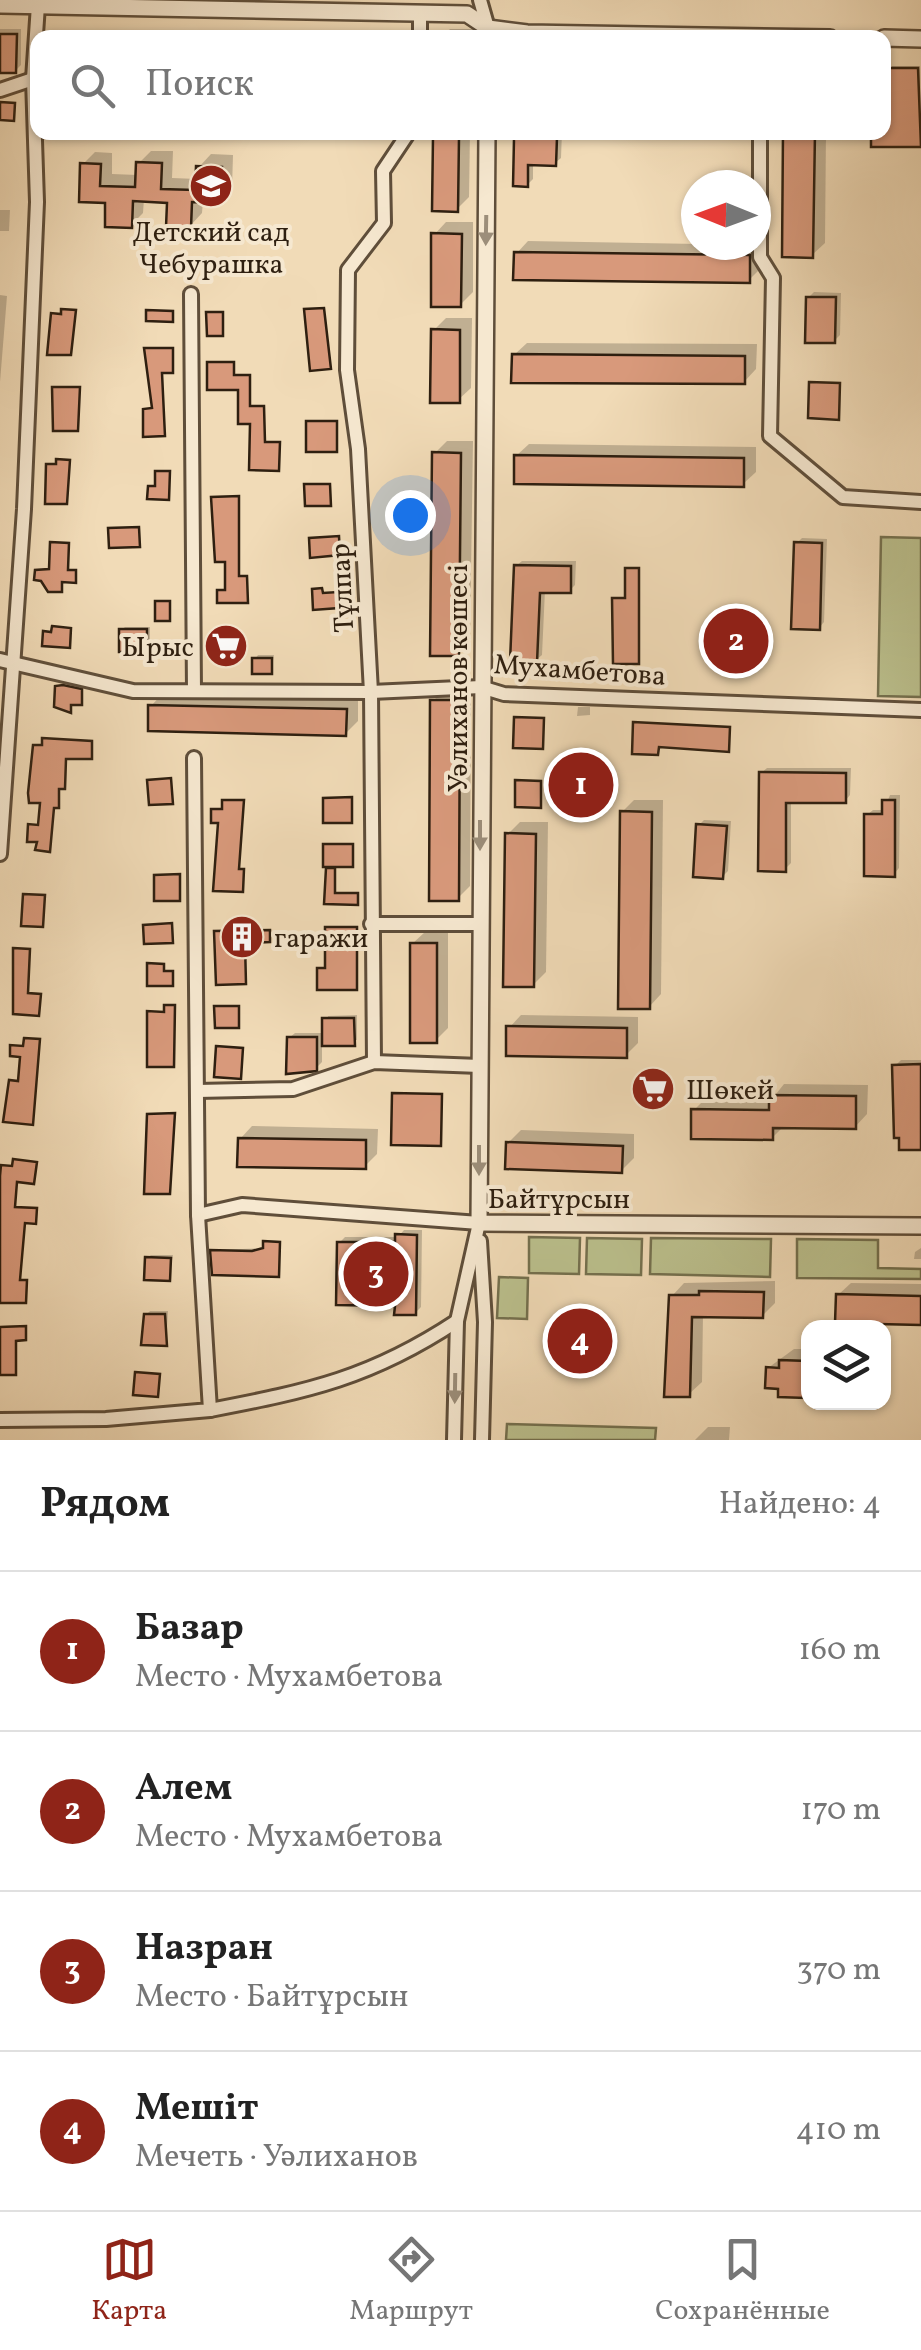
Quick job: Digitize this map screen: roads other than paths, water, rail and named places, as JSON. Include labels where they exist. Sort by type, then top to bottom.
[{"type":"street","points":[[480,0],[487,30]]},
{"type":"street","points":[[0,5],[467,14],[485,30]]},
{"type":"street","points":[[36,30],[38,5]]},
{"type":"street","points":[[420,13],[420,30]]},
{"type":"street","points":[[891,38],[921,39]]},
{"type":"street","points":[[0,90],[30,80]]},
{"type":"street","points":[[0,854],[7,660],[37,202],[34,140]]},
{"type":"street","name":"Тұлпар","points":[[374,1062],[371,692],[358,449],[347,370],[348,270],[384,223],[384,171],[404,140]]},
{"type":"street","name":"Уәлиханов көшесі","points":[[479,1223],[487,140]]},
{"type":"street","points":[[760,140],[760,256],[773,278],[770,436],[843,497],[921,502]]},
{"type":"street","points":[[191,294],[194,691]]},
{"type":"street","name":"Мухамбетова","points":[[7,660],[133,691],[371,692],[481,687],[504,694],[921,710]]},
{"type":"street","points":[[194,758],[198,1215],[210,1410]]},
{"type":"street","points":[[372,924],[480,924]]},
{"type":"street","points":[[197,1090],[293,1090],[374,1062],[480,1066]]},
{"type":"street","name":"Байтұрсын","points":[[198,1215],[242,1205],[479,1223],[921,1226]]},
{"type":"street","points":[[454,1440],[457,1322],[479,1223]]},
{"type":"street","points":[[479,1223],[485,1322],[482,1440]]},
{"type":"street","points":[[0,1420],[106,1419],[210,1410],[356,1377],[404,1356],[457,1322]]},
{"type":"place","name":"Детский сад Чебурашка","points":[[211,186]]},
{"type":"place","name":"Алем","points":[[736,641]]},
{"type":"place","name":"Ырыс","points":[[226,646]]},
{"type":"place","name":"Базар","points":[[581,785]]},
{"type":"place","name":"гаражи","points":[[242,937]]},
{"type":"place","name":"Шөкей","points":[[653,1089]]},
{"type":"place","name":"Назран","points":[[376,1274]]},
{"type":"place","name":"Мешіт","points":[[580,1341]]}]
